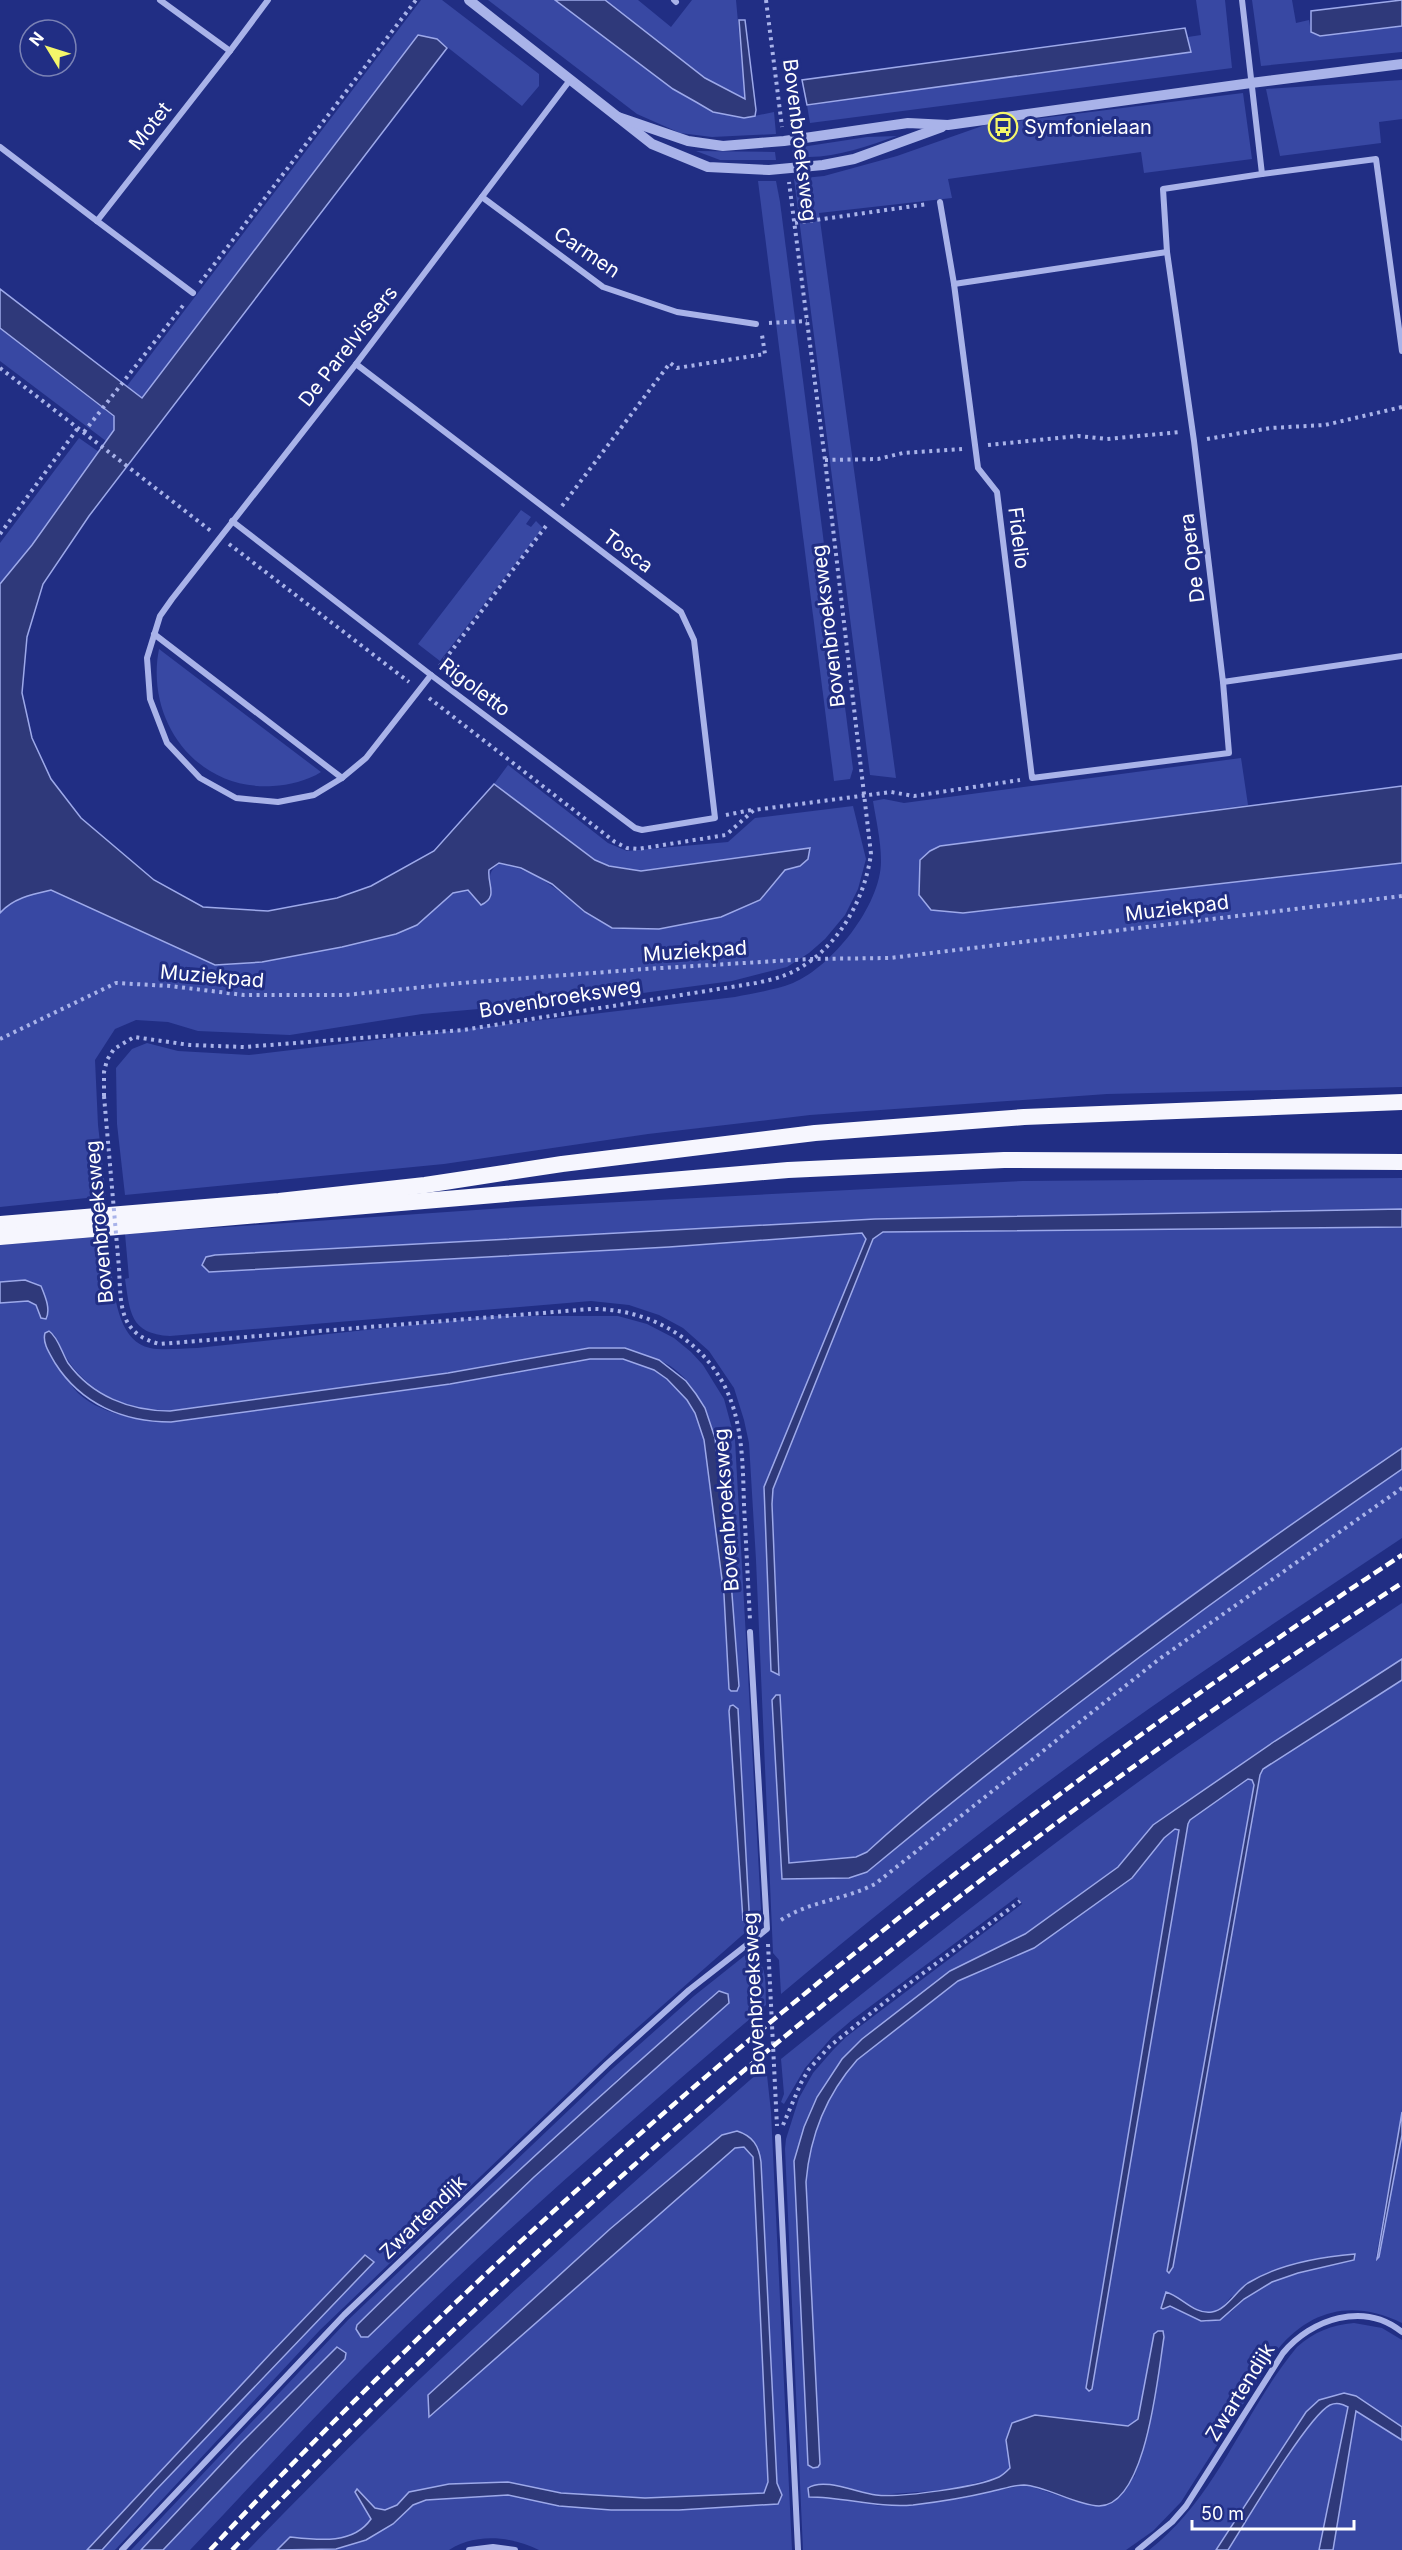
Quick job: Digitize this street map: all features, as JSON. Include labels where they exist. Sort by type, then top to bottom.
[{"type":"highway","points":[[0,1224],[324,1196],[815,1133],[1024,1117],[1402,1102]]},
{"type":"highway","points":[[0,1237],[788,1170],[1004,1160],[1402,1162]]},
{"type":"street","points":[[160,0],[230,51]]},
{"type":"street","name":"Motet","points":[[97,221],[267,0]]},
{"type":"street","points":[[469,0],[652,144],[708,167],[788,170],[854,159],[948,125]]},
{"type":"street","points":[[1242,0],[1262,174]]},
{"type":"street","points":[[618,117],[688,141],[723,146],[784,141],[908,123],[948,125],[1402,64]]},
{"type":"street","name":"De Parelvissers","points":[[431,675],[366,758],[342,778],[314,795],[278,802],[236,798],[200,778],[167,742],[150,699],[147,658],[160,616],[356,364],[570,80]]},
{"type":"street","points":[[0,147],[193,293]]},
{"type":"street","name":"De Opera","points":[[1223,682],[1193,431],[1167,252],[1163,189],[1376,159],[1402,351]]},
{"type":"street","name":"Carmen","points":[[482,196],[603,287],[677,312],[756,324]]},
{"type":"street","name":"Fidelio","points":[[940,202],[954,284],[978,468],[997,492],[1032,778]]},
{"type":"street","points":[[954,284],[1167,252]]},
{"type":"street","name":"Tosca","points":[[356,364],[681,612],[694,640],[715,818]]},
{"type":"street","name":"Rigoletto","points":[[232,521],[431,675],[635,828],[642,830],[715,818]]},
{"type":"street","points":[[154,634],[342,778]]},
{"type":"street","points":[[1032,778],[1229,753],[1223,682],[1402,656]]},
{"type":"street","name":"Bovenbroeksweg","points":[[750,1632],[767,1929]]},
{"type":"street","name":"Zwartendijk","points":[[122,2550],[344,2315],[607,2064],[689,1990],[767,1929]]},
{"type":"street","points":[[778,2137],[798,2550]]},
{"type":"street","name":"Zwartendijk","points":[[1138,2550],[1165,2529],[1186,2506],[1283,2353],[1302,2334],[1326,2321],[1354,2316],[1384,2322],[1402,2332]]},
{"type":"street","points":[[469,2550],[493,2547],[515,2550]]},
{"type":"path","points":[[84,432],[131,374],[416,0]]},
{"type":"path","name":"Bovenbroeksweg","points":[[766,0],[784,141]]},
{"type":"path","name":"Bovenbroeksweg","points":[[750,1632],[742,1453],[734,1408],[716,1372],[703,1355],[670,1329],[651,1319],[609,1309],[160,1344],[139,1336],[126,1322],[121,1301],[104,1072],[107,1059],[114,1049],[134,1037],[190,1045],[244,1047],[463,1030],[756,983],[785,975],[810,959],[847,922],[862,892],[871,854],[788,170]]},
{"type":"path","points":[[795,223],[940,202]]},
{"type":"path","points":[[431,675],[443,663],[670,363],[677,368],[765,354],[761,324],[807,321]]},
{"type":"path","points":[[0,369],[134,472]]},
{"type":"path","points":[[1194,441],[1270,428],[1325,425],[1402,407]]},
{"type":"path","points":[[0,534],[78,428]]},
{"type":"path","points":[[825,460],[878,459],[903,453],[954,451],[975,446],[1078,436],[1107,439],[1193,431]]},
{"type":"path","points":[[715,818],[735,812],[891,792],[914,796],[1032,778]]},
{"type":"path","points":[[718,837],[731,832],[754,810]]},
{"type":"path","name":"Muziekpad","points":[[0,1039],[116,983],[170,986],[244,995],[346,995],[473,982],[810,959],[890,958],[1402,896]]},
{"type":"path","points":[[797,1911],[820,1901],[860,1891],[875,1884],[1158,1660],[1402,1488]]},
{"type":"path","points":[[778,2137],[801,2083],[830,2046],[1020,1900]]},
{"type":"path","name":"Bovenbroeksweg","points":[[767,1929],[778,2137]]},
{"type":"shaded area","points":[[421,0],[442,0],[539,74],[539,86],[522,106],[437,39],[142,398],[127,386]]},
{"type":"shaded area","points":[[488,0],[555,0],[673,89],[713,112],[744,118],[774,112],[776,134],[712,137],[680,133],[637,114]]},
{"type":"shaded area","points":[[555,0],[605,0],[705,78],[745,99],[739,20],[745,20],[755,116],[744,118],[713,112],[673,89]]},
{"type":"shaded area","points":[[605,0],[638,0],[671,27],[692,0],[736,0],[745,99],[705,78]]},
{"type":"shaded area","points":[[1196,0],[1225,0],[1232,68],[810,123],[807,105],[1190,52],[1188,37],[1201,35]]},
{"type":"shaded area","points":[[1252,0],[1292,0],[1296,23],[1309,20],[1311,32],[1320,36],[1402,26],[1402,52],[1261,66]]},
{"type":"shaded area","points":[[1402,0],[1402,26],[1320,36],[1311,32],[1311,11]]},
{"type":"shaded area","points":[[1185,28],[1191,52],[807,105],[802,80]]},
{"type":"shaded area","points":[[418,35],[437,39],[447,48],[89,516],[43,584],[27,637],[22,693],[32,738],[51,779],[81,818],[154,880],[203,907],[268,911],[337,898],[371,886],[434,851],[494,784],[595,860],[609,866],[641,871],[810,848],[808,859],[800,866],[785,870],[760,900],[721,917],[659,929],[612,928],[585,912],[552,884],[521,868],[499,863],[489,870],[491,894],[490,898],[481,905],[468,890],[453,893],[417,925],[396,934],[262,962],[215,965],[51,890],[17,900],[0,913],[0,584],[32,545],[114,430],[114,416],[0,328],[0,289],[142,398]]},
{"type":"shaded area","points":[[1402,80],[1402,119],[1379,122],[1381,143],[1280,156],[1266,89]]},
{"type":"shaded area","points":[[1243,93],[1252,159],[1144,173],[1141,152],[948,179],[952,198],[819,213],[896,778],[870,775],[794,179],[824,176],[897,156],[985,125]]},
{"type":"shaded area","points":[[897,136],[820,157],[794,156],[792,151],[795,148],[867,137]]},
{"type":"shaded area","points":[[696,151],[775,152],[776,160],[720,160]]},
{"type":"shaded area","points":[[758,181],[776,181],[780,202],[853,769],[850,779],[834,781]]},
{"type":"shaded area","points":[[0,329],[114,417],[114,430],[106,441],[0,361]]},
{"type":"shaded area","points":[[79,438],[99,452],[32,545],[0,584],[0,543]]},
{"type":"shaded area","points":[[521,510],[531,517],[526,524],[531,527],[536,521],[543,528],[440,661],[418,644]]},
{"type":"shaded area","points":[[159,649],[321,772],[304,780],[273,786],[245,784],[221,777],[199,764],[182,746],[169,725],[160,701],[157,675]]},
{"type":"shaded area","points":[[1241,758],[1248,805],[940,846],[920,860],[919,895],[931,910],[963,913],[1402,863],[1402,1087],[1107,1094],[810,1115],[648,1134],[444,1164],[125,1195],[117,1124],[116,1068],[132,1049],[147,1043],[178,1051],[249,1055],[735,997],[779,988],[808,975],[823,963],[838,949],[864,914],[879,877],[881,860],[873,801],[884,799],[904,803]]},
{"type":"shaded area","points":[[508,765],[608,843],[627,851],[728,842],[755,818],[853,806],[866,859],[858,889],[845,915],[825,939],[809,953],[787,967],[732,981],[606,998],[422,1014],[290,1035],[198,1031],[168,1022],[136,1020],[115,1029],[95,1060],[98,1125],[106,1196],[0,1207],[0,913],[23,897],[51,890],[215,965],[262,962],[342,947],[459,890],[468,890],[480,905],[490,899],[490,875],[499,863],[535,876],[555,888],[585,912],[775,883],[785,870],[802,864],[809,853],[810,848],[641,871],[609,866],[595,860],[494,784]]},
{"type":"shaded area","points":[[1402,786],[1402,863],[963,913],[931,910],[919,895],[920,860],[940,846]]},
{"type":"shaded area","points":[[1402,1178],[1402,1209],[875,1219],[206,1257],[205,1269],[209,1272],[669,1247],[862,1233],[866,1239],[764,1487],[779,1675],[773,1489],[873,1239],[883,1232],[1402,1227],[1402,1448],[1228,1570],[1099,1665],[960,1773],[867,1852],[856,1857],[789,1863],[780,1695],[776,1695],[772,1700],[782,1879],[849,1878],[867,1872],[956,1798],[1145,1651],[1402,1469],[1402,1538],[1181,1686],[1056,1776],[917,1883],[781,1994],[779,1960],[773,1953],[749,1443],[734,1388],[709,1351],[683,1328],[659,1315],[629,1305],[591,1301],[170,1336],[147,1331],[134,1319],[125,1279],[129,1278],[125,1234],[505,1208],[1023,1181]]},
{"type":"shaded area","points":[[1402,1209],[1402,1227],[883,1232],[873,1239],[773,1489],[779,1675],[771,1671],[764,1487],[866,1239],[862,1233],[669,1247],[209,1272],[202,1265],[206,1257],[215,1255],[875,1219]]},
{"type":"shaded area","points":[[108,1236],[113,1283],[120,1317],[127,1332],[137,1342],[156,1349],[197,1348],[495,1316],[618,1316],[647,1324],[674,1338],[691,1352],[703,1365],[724,1399],[735,1440],[761,1909],[756,1923],[620,2043],[320,2330],[115,2550],[102,2550],[155,2491],[374,2262],[365,2256],[87,2550],[0,2550],[0,1303],[28,1301],[36,1305],[47,1301],[43,1292],[34,1283],[23,1280],[0,1282],[0,1245]],"holes":[[[54,1334],[73,1367],[99,1391],[132,1406],[170,1411],[448,1373],[589,1348],[618,1350],[659,1360],[680,1373],[696,1393],[715,1438],[737,1691],[731,1691],[729,1688],[724,1595],[704,1440],[695,1413],[687,1400],[667,1379],[654,1370],[623,1359],[590,1359],[450,1384],[158,1422],[130,1417],[101,1408],[78,1393],[67,1377]],[[733,1705],[738,1709],[749,1910],[749,1915],[743,1920],[729,1711]]]},
{"type":"shaded area","points":[[25,1280],[41,1286],[48,1307],[46,1319],[41,1318],[36,1305],[28,1301],[0,1303],[0,1282]]},
{"type":"shaded area","points":[[49,1331],[68,1363],[78,1375],[100,1393],[126,1405],[170,1411],[448,1373],[589,1348],[625,1348],[659,1360],[686,1381],[696,1394],[705,1408],[715,1438],[729,1555],[739,1686],[737,1691],[729,1689],[724,1595],[704,1440],[695,1413],[687,1400],[667,1379],[654,1370],[623,1359],[590,1359],[450,1384],[171,1422],[153,1421],[136,1419],[105,1408],[77,1390],[55,1363],[47,1348],[44,1337]]},
{"type":"shaded area","points":[[1402,1448],[1402,1469],[1265,1565],[1130,1664],[867,1872],[849,1878],[782,1879],[772,1700],[776,1695],[780,1695],[789,1863],[856,1857],[867,1852],[962,1771],[1102,1662],[1229,1569]]},
{"type":"shaded area","points":[[1402,1603],[1402,1659],[1275,1741],[1153,1825],[1118,1867],[1025,1934],[950,1971],[862,2039],[842,2059],[817,2097],[804,2127],[794,2161],[808,2465],[820,2463],[806,2182],[811,2148],[821,2117],[846,2073],[857,2060],[958,1981],[1034,1948],[1132,1878],[1164,1838],[1175,1829],[1179,1830],[1086,2388],[1089,2391],[1092,2389],[1188,1824],[1190,1820],[1248,1779],[1252,1779],[1254,1785],[1167,2270],[1169,2273],[1173,2267],[1260,1775],[1263,1769],[1402,1680],[1402,2112],[1376,2257],[1379,2257],[1402,2135],[1402,2323],[1385,2316],[1351,2310],[1320,2317],[1305,2324],[1291,2335],[1278,2349],[1181,2502],[1153,2531],[1126,2550],[803,2550],[785,2149],[799,2098],[813,2073],[846,2037],[1022,1904],[1017,1897],[852,2020],[832,2037],[805,2068],[784,2104],[781,2102],[784,2094],[781,2059],[1075,1828],[1260,1697]],"holes":[[[1331,2256],[1354,2260],[1298,2273],[1272,2282],[1244,2299],[1231,2312],[1206,2322],[1167,2306],[1170,2293],[1196,2309],[1216,2311],[1231,2297]],[[1154,2334],[1135,2476],[1100,2506],[1026,2485],[913,2505],[881,2506],[825,2497],[809,2497],[843,2487],[877,2495],[947,2490],[1000,2477],[1010,2468],[1006,2440],[1035,2415],[1128,2426],[1138,2419]]]},
{"type":"shaded area","points":[[1402,1659],[1402,1680],[1263,1769],[1260,1775],[1173,2267],[1169,2273],[1167,2271],[1254,1785],[1252,1780],[1248,1779],[1190,1820],[1188,1824],[1092,2389],[1089,2391],[1086,2388],[1179,1830],[1175,1829],[1164,1838],[1132,1878],[1034,1948],[958,1981],[857,2060],[846,2073],[821,2116],[811,2148],[806,2182],[820,2464],[813,2468],[808,2465],[794,2161],[804,2127],[817,2097],[842,2059],[862,2039],[950,1971],[1025,1934],[1118,1867],[1153,1825],[1275,1741]]},
{"type":"shaded area","points":[[733,1705],[738,1709],[749,1910],[748,1918],[743,1920],[729,1711],[730,1706]]},
{"type":"shaded area","points":[[748,1953],[760,1962],[763,1968],[766,2005],[562,2182],[413,2319],[320,2411],[190,2550],[163,2550],[252,2455],[337,2347],[241,2443],[141,2550],[131,2550],[348,2320],[612,2069],[694,1996]],"holes":[[[729,2003],[534,2177],[368,2337],[364,2338],[356,2329],[427,2256],[620,2077]]]},
{"type":"shaded area","points":[[719,1991],[728,1994],[729,2003],[534,2177],[368,2337],[361,2337],[356,2329],[357,2325],[445,2239],[535,2155]]},
{"type":"shaded area","points":[[766,2066],[771,2112],[792,2550],[539,2550],[517,2542],[493,2538],[470,2541],[449,2550],[294,2550],[336,2549],[393,2524],[413,2505],[426,2500],[508,2495],[559,2506],[611,2510],[679,2510],[778,2504],[782,2496],[777,2483],[761,2162],[757,2148],[749,2137],[730,2132],[722,2135],[610,2229],[428,2395],[429,2416],[735,2148],[744,2147],[753,2157],[768,2483],[764,2493],[645,2498],[561,2493],[508,2482],[449,2484],[409,2492],[397,2505],[385,2510],[375,2508],[367,2502],[359,2490],[355,2492],[371,2519],[355,2533],[334,2539],[290,2537],[277,2550],[248,2550],[373,2424],[501,2302]]},
{"type":"shaded area","points":[[1402,2112],[1402,2135],[1377,2259]]},
{"type":"shaded area","points":[[737,2131],[754,2142],[761,2162],[777,2483],[782,2495],[778,2504],[679,2510],[611,2510],[559,2506],[508,2495],[426,2500],[413,2505],[393,2524],[366,2540],[336,2549],[277,2550],[290,2537],[334,2539],[355,2533],[363,2527],[371,2519],[355,2492],[357,2489],[375,2508],[385,2510],[397,2505],[409,2492],[449,2484],[508,2482],[561,2493],[645,2498],[764,2493],[768,2482],[753,2157],[744,2147],[735,2148],[429,2417],[428,2395],[610,2229],[722,2135]]},
{"type":"shaded area","points":[[1355,2254],[1354,2260],[1298,2273],[1272,2282],[1244,2299],[1220,2320],[1201,2321],[1170,2306],[1161,2308],[1166,2292],[1199,2311],[1217,2311],[1244,2286],[1260,2276],[1313,2259]]},
{"type":"shaded area","points":[[365,2255],[374,2262],[155,2491],[102,2550],[87,2550],[271,2353]]},
{"type":"shaded area","points":[[1354,2323],[1382,2328],[1402,2340],[1402,2427],[1356,2397],[1344,2393],[1294,2429],[1216,2550],[1149,2550],[1173,2529],[1194,2505],[1212,2480],[1278,2372],[1297,2347],[1323,2330]]},
{"type":"shaded area","points":[[1163,2331],[1164,2337],[1147,2435],[1129,2485],[1115,2500],[1099,2506],[1090,2505],[1024,2485],[961,2498],[899,2506],[809,2497],[808,2488],[823,2484],[876,2495],[902,2495],[939,2491],[989,2481],[1010,2468],[1006,2440],[1012,2423],[1035,2415],[1128,2426],[1138,2419],[1154,2334]]},
{"type":"shaded area","points":[[337,2347],[346,2353],[345,2359],[163,2550],[141,2550],[241,2443]]},
{"type":"shaded area","points":[[1344,2393],[1356,2396],[1402,2427],[1402,2440],[1356,2411],[1333,2550],[1319,2550],[1348,2407],[1342,2404],[1330,2405],[1307,2428],[1228,2550],[1216,2550],[1306,2412],[1319,2400]]},
{"type":"shaded area","points":[[1341,2403],[1348,2407],[1319,2550],[1228,2550],[1278,2471],[1309,2428],[1331,2405]]},
{"type":"shaded area","points":[[1356,2410],[1402,2440],[1402,2550],[1333,2550]]},
{"type":"railway","points":[[210,2550],[345,2410],[485,2275],[629,2144],[776,2017],[928,1895],[1083,1777],[1241,1664],[1402,1555]]},
{"type":"railway","points":[[232,2550],[366,2415],[503,2283],[645,2156],[789,2033],[937,1914],[1089,1799],[1244,1689],[1402,1583]]},
{"type":"place","name":"Symfonielaan","points":[[1003,127]]}]
